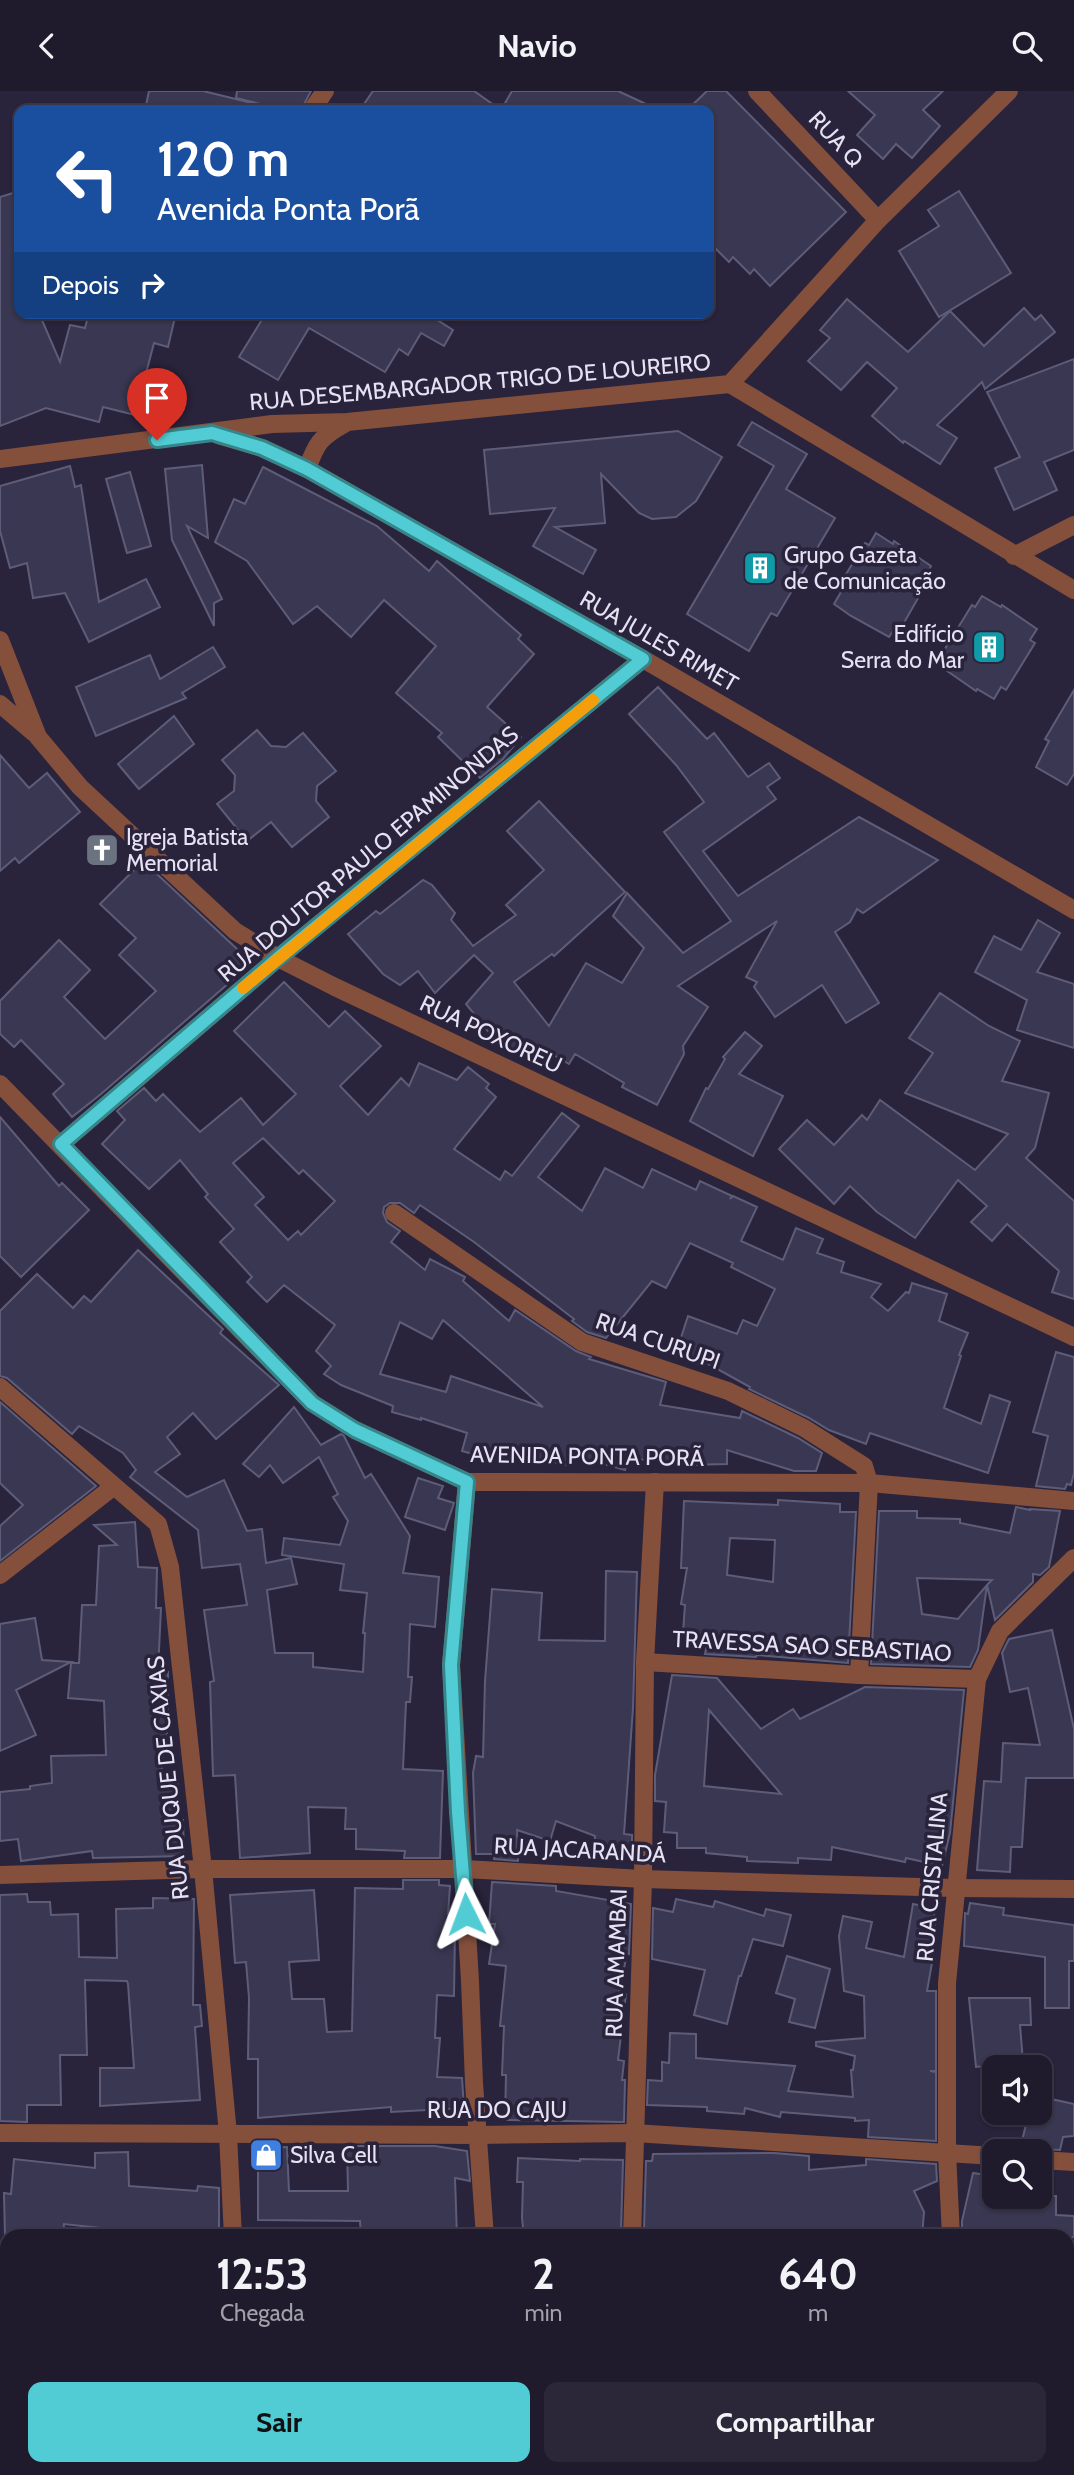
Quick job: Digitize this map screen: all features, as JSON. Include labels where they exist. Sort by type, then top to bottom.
[{"type":"street","name":"RUA Q","points":[[757,91],[878,221]]},
{"type":"street","name":"RUA DESEMBARGADOR TRIGO DE LOUREIRO","points":[[0,459],[272,424],[347,422],[730,384],[878,221],[1009,91]]},
{"type":"street","points":[[730,384],[1074,590]]},
{"type":"street","points":[[307,469],[314,447],[325,434],[347,422]]},
{"type":"street","name":"RUA JULES RIMET","points":[[212,433],[262,448],[307,469],[643,659],[1074,910]]},
{"type":"street","points":[[1014,556],[1074,525]]},
{"type":"street","name":"RUA POXOREU","points":[[0,640],[38,737],[80,787],[235,932],[278,958],[1074,1337]]},
{"type":"street","name":"RUA DOUTOR PAULO EPAMINONDAS","points":[[61,1144],[278,958],[643,659]]},
{"type":"street","points":[[0,704],[38,737]]},
{"type":"street","name":"AVENIDA PONTA PORÃ","points":[[0,1084],[312,1403],[355,1430],[467,1482],[869,1483],[1074,1501]]},
{"type":"street","name":"RUA CURUPI","points":[[394,1213],[582,1342],[728,1391],[804,1428],[864,1466],[869,1483]]},
{"type":"street","name":"RUA DUQUE DE CAXIAS","points":[[0,1387],[158,1524],[170,1567],[203,1869],[228,2134],[233,2229]]},
{"type":"street","points":[[467,1482],[451,1665],[484,2229]]},
{"type":"street","name":"RUA AMAMBAI","points":[[632,2229],[643,1879],[645,1663],[655,1482]]},
{"type":"street","points":[[859,1675],[869,1483]]},
{"type":"street","points":[[0,1575],[113,1487]]},
{"type":"street","name":"RUA CRISTALINA","points":[[951,2229],[947,2152],[947,1983],[977,1679],[1000,1631],[1074,1559]]},
{"type":"street","name":"TRAVESSA SAO SEBASTIAO","points":[[645,1663],[977,1679]]},
{"type":"street","name":"RUA JACARANDÁ","points":[[0,1875],[203,1869],[464,1869],[643,1879],[1074,1889]]},
{"type":"street","name":"RUA DO CAJU","points":[[0,2133],[634,2133],[982,2155]]},
{"type":"street","points":[[1052,2161],[1074,2162]]},
{"type":"building","points":[[149,91],[203,91],[252,103],[252,105],[146,105]]},
{"type":"building","points":[[237,91],[311,91],[304,105],[265,105],[236,98]]},
{"type":"building","points":[[373,91],[474,91],[494,105],[363,105]]},
{"type":"building","points":[[512,91],[618,91],[648,105],[504,105]]},
{"type":"building","points":[[707,91],[726,91],[846,212],[770,286],[754,269],[750,274],[733,257],[729,262],[714,247],[714,105],[692,105]]},
{"type":"building","points":[[848,91],[943,91],[923,110],[940,126],[912,158],[896,144],[883,159],[857,135],[875,115]]},
{"type":"building","points":[[959,191],[1011,273],[939,317],[899,251],[939,226],[928,210]]},
{"type":"building","points":[[14,193],[14,319],[42,319],[60,362],[70,325],[85,328],[87,319],[175,319],[168,347],[154,343],[135,415],[103,407],[99,422],[46,408],[0,426],[0,197]]},
{"type":"building","points":[[847,299],[908,352],[950,311],[984,346],[1024,308],[1035,320],[1041,315],[1055,332],[985,389],[982,382],[937,425],[957,438],[940,464],[904,441],[903,443],[872,416],[897,388],[867,362],[841,390],[808,361],[830,338],[820,330]]},
{"type":"building","points":[[262,319],[436,319],[453,330],[444,346],[421,333],[408,355],[399,349],[385,372],[309,328],[278,380],[239,357]]},
{"type":"building","points":[[1074,359],[1074,450],[1044,462],[1057,490],[1014,510],[995,468],[1020,457],[987,392]]},
{"type":"building","points":[[752,422],[807,454],[786,489],[835,518],[777,616],[771,613],[749,651],[687,614],[774,466],[738,445]]},
{"type":"building","points":[[678,431],[722,457],[696,501],[676,517],[652,519],[639,513],[601,474],[605,523],[555,527],[596,550],[583,574],[533,546],[555,508],[490,514],[484,450]]},
{"type":"building","points":[[202,465],[208,538],[187,526],[222,599],[214,603],[214,626],[172,540],[165,469]]},
{"type":"building","points":[[70,466],[75,487],[81,485],[99,602],[146,579],[160,607],[89,642],[65,593],[33,598],[27,563],[10,568],[0,531],[0,486]]},
{"type":"building","points":[[263,467],[377,526],[429,571],[437,561],[521,635],[518,639],[534,654],[487,707],[521,737],[503,759],[480,778],[438,737],[442,733],[396,693],[436,646],[384,600],[351,637],[317,606],[293,624],[247,561],[215,542],[234,499],[245,504]]},
{"type":"building","points":[[130,472],[151,546],[127,553],[106,479]]},
{"type":"building","points":[[876,533],[893,544],[894,541],[931,566],[925,577],[929,579],[901,628],[897,625],[889,637],[834,604],[841,592],[837,589],[865,543],[869,545]]},
{"type":"building","name":"Edifício Serra do Mar","points":[[982,596],[1001,607],[1002,605],[1037,629],[1030,640],[1035,643],[1006,690],[1001,687],[994,699],[977,689],[976,691],[940,666],[947,654],[943,652],[972,605],[975,607]]},
{"type":"building","points":[[213,647],[225,667],[182,693],[186,698],[96,736],[76,687],[150,655],[160,679]]},
{"type":"building","points":[[658,687],[707,739],[714,733],[748,777],[769,763],[780,778],[767,787],[776,799],[703,851],[738,896],[859,817],[938,860],[863,913],[857,909],[850,922],[835,932],[879,1003],[846,1023],[822,985],[775,1017],[754,987],[757,982],[746,977],[777,921],[678,986],[708,1007],[683,1046],[684,1054],[657,1105],[622,1087],[624,1083],[575,1054],[569,1064],[528,1040],[516,1050],[492,1036],[466,1004],[493,973],[474,955],[435,993],[418,971],[400,985],[383,974],[348,934],[376,911],[380,914],[423,880],[432,885],[455,913],[451,920],[473,946],[516,915],[506,905],[544,870],[507,831],[539,801],[625,892],[554,956],[552,954],[514,982],[549,1026],[586,963],[622,983],[644,948],[613,916],[627,893],[683,953],[731,921],[664,832],[704,802],[676,765],[629,714]]},
{"type":"building","points":[[1074,690],[1074,774],[1067,785],[1036,767],[1049,741],[1045,739]]},
{"type":"building","points":[[174,716],[194,744],[139,789],[118,764]]},
{"type":"building","points":[[257,730],[271,746],[286,747],[303,733],[336,771],[317,786],[316,801],[329,817],[292,847],[271,822],[247,841],[217,804],[234,791],[235,775],[222,760]]},
{"type":"building","points":[[0,755],[29,788],[47,773],[80,812],[19,863],[15,858],[0,871]]},
{"type":"building","points":[[143,861],[252,963],[72,1117],[53,1094],[64,1084],[21,1040],[14,1047],[0,1034],[0,1001],[59,940],[90,970],[64,997],[105,1039],[156,991],[119,955],[136,938],[100,904]]},
{"type":"building","points":[[1038,920],[1060,933],[1037,972],[1074,984],[1074,1048],[1017,1030],[1027,1000],[975,972],[994,936],[1021,950]]},
{"type":"building","points":[[284,982],[329,1027],[345,1011],[381,1046],[340,1086],[368,1115],[401,1078],[409,1086],[419,1063],[457,1080],[468,1067],[489,1084],[486,1088],[496,1097],[454,1149],[500,1180],[505,1171],[512,1176],[562,1113],[579,1126],[538,1177],[582,1211],[605,1168],[643,1188],[652,1169],[696,1190],[700,1181],[732,1196],[730,1199],[733,1196],[757,1207],[741,1241],[783,1260],[796,1228],[823,1239],[817,1253],[844,1262],[841,1272],[881,1284],[871,1297],[888,1311],[906,1292],[909,1293],[912,1283],[947,1294],[939,1321],[968,1333],[944,1408],[981,1424],[990,1395],[1010,1402],[988,1473],[870,1433],[866,1444],[829,1430],[749,1389],[750,1387],[703,1361],[702,1365],[675,1356],[688,1316],[737,1334],[743,1320],[757,1326],[775,1289],[731,1267],[733,1263],[690,1243],[666,1288],[652,1281],[606,1338],[587,1332],[474,1242],[420,1205],[414,1213],[400,1203],[390,1203],[384,1207],[383,1213],[387,1222],[400,1231],[391,1242],[425,1270],[430,1259],[465,1277],[463,1281],[509,1321],[515,1310],[576,1351],[591,1357],[589,1359],[666,1382],[660,1405],[740,1418],[742,1411],[798,1438],[822,1453],[816,1471],[794,1471],[727,1450],[727,1464],[688,1465],[629,1458],[625,1470],[569,1454],[566,1465],[526,1455],[525,1460],[493,1453],[491,1459],[462,1451],[467,1433],[392,1412],[393,1406],[341,1385],[324,1374],[331,1366],[316,1351],[335,1325],[284,1285],[267,1302],[247,1282],[252,1277],[220,1242],[234,1229],[205,1197],[208,1194],[180,1160],[149,1189],[102,1144],[125,1120],[117,1111],[144,1088],[156,1101],[163,1094],[200,1132],[241,1098],[263,1125],[296,1094],[234,1031]],"holes":[[[263,1138],[299,1174],[303,1170],[335,1201],[301,1235],[298,1231],[288,1240],[255,1205],[264,1197],[233,1163]],[[443,1320],[543,1407],[451,1376],[446,1392],[380,1374],[400,1322],[432,1339]]]},
{"type":"building","points":[[940,993],[989,1026],[1020,1041],[1002,1081],[1049,1093],[1035,1148],[1026,1158],[1074,1201],[1074,1299],[1052,1292],[1059,1271],[1007,1224],[992,1241],[971,1222],[987,1206],[958,1180],[915,1238],[877,1212],[850,1186],[834,1204],[779,1149],[807,1120],[834,1145],[862,1115],[867,1120],[880,1100],[975,1170],[1008,1134],[905,1093],[933,1053],[909,1038]]},
{"type":"building","points":[[745,1032],[762,1046],[739,1074],[783,1096],[753,1156],[690,1121],[706,1088],[708,1089],[725,1059],[723,1057]]},
{"type":"building","points":[[0,1117],[59,1186],[62,1183],[89,1210],[21,1277],[0,1256]]},
{"type":"building","points":[[138,1250],[223,1329],[220,1333],[279,1385],[216,1439],[193,1413],[167,1437],[180,1454],[155,1472],[187,1497],[224,1480],[247,1531],[262,1529],[266,1563],[291,1558],[297,1584],[267,1590],[275,1653],[313,1653],[313,1667],[363,1672],[367,1593],[340,1590],[344,1564],[282,1555],[284,1538],[340,1545],[348,1521],[333,1497],[338,1494],[319,1457],[283,1483],[270,1465],[259,1477],[243,1464],[294,1407],[321,1445],[341,1434],[344,1436],[365,1478],[371,1474],[410,1536],[403,1573],[439,1577],[435,1627],[410,1624],[408,1677],[412,1677],[410,1702],[406,1702],[403,1769],[443,1771],[440,1858],[404,1858],[405,1851],[356,1849],[356,1829],[345,1829],[346,1808],[308,1807],[310,1853],[240,1858],[235,1775],[213,1776],[210,1682],[214,1681],[204,1610],[247,1605],[240,1564],[202,1568],[198,1530],[130,1477],[136,1470],[123,1453],[79,1426],[72,1434],[7,1378],[0,1376],[0,1311],[37,1274],[73,1308],[84,1296],[91,1302]]},
{"type":"building","points":[[1056,1352],[1074,1357],[1074,1473],[1071,1485],[1067,1484],[1065,1489],[1036,1486],[1048,1436],[1033,1432]]},
{"type":"building","points":[[0,1402],[96,1486],[0,1561],[0,1526],[23,1505],[0,1483]]},
{"type":"building","points":[[418,1478],[443,1486],[438,1498],[454,1503],[445,1530],[405,1517]]},
{"type":"building","points":[[778,1500],[840,1504],[840,1512],[856,1512],[848,1663],[757,1655],[705,1654],[709,1634],[683,1632],[685,1605],[681,1604],[687,1568],[681,1568],[684,1501],[778,1505]],"holes":[[[730,1538],[775,1540],[773,1582],[727,1575]]]},
{"type":"building","points":[[1016,1507],[1060,1511],[1049,1567],[1040,1575],[1033,1574],[1033,1582],[995,1620],[987,1585],[978,1650],[970,1667],[871,1664],[879,1511],[917,1511],[917,1518],[960,1519],[960,1523],[1010,1533]],"holes":[[[917,1578],[992,1580],[958,1619],[922,1614]]]},
{"type":"building","points":[[135,1522],[138,1567],[157,1568],[156,1608],[161,1608],[158,1672],[168,1672],[167,1743],[163,1743],[161,1784],[178,1784],[178,1820],[183,1820],[184,1856],[93,1858],[92,1851],[21,1861],[18,1839],[0,1841],[0,1792],[30,1789],[30,1786],[52,1783],[51,1756],[106,1755],[104,1701],[68,1698],[71,1663],[79,1663],[82,1605],[96,1605],[99,1546],[117,1545],[94,1525]]},
{"type":"building","points":[[606,1571],[637,1572],[633,1708],[624,1834],[632,1835],[632,1854],[594,1851],[595,1836],[556,1821],[550,1841],[517,1830],[518,1861],[494,1859],[495,1854],[476,1854],[473,1773],[476,1756],[483,1757],[492,1589],[542,1593],[539,1640],[605,1641]]},
{"type":"building","points":[[35,1618],[42,1660],[71,1662],[16,1690],[36,1735],[0,1751],[0,1624]]},
{"type":"building","points":[[1052,1630],[1074,1729],[1074,1778],[1026,1778],[1022,1847],[1011,1847],[1010,1872],[977,1870],[984,1781],[1001,1782],[1003,1743],[1040,1745],[1028,1688],[1010,1692],[1002,1653],[1009,1639]]},
{"type":"building","points":[[672,1675],[717,1678],[761,1729],[793,1709],[800,1719],[865,1687],[964,1690],[950,1833],[942,1866],[906,1858],[905,1862],[832,1847],[831,1860],[798,1858],[798,1863],[747,1861],[747,1857],[706,1853],[706,1848],[677,1848],[677,1833],[664,1832],[666,1802],[655,1801],[655,1775]],"holes":[[[709,1710],[781,1794],[704,1786]]]},
{"type":"building","points":[[403,1880],[439,1880],[439,1885],[450,1886],[447,1929],[455,1929],[454,1996],[437,1995],[435,2038],[440,2038],[437,2077],[462,2078],[464,2108],[391,2112],[391,2107],[258,2118],[258,2059],[248,2059],[249,1998],[246,1962],[235,1963],[230,1895],[314,1890],[319,1960],[289,1962],[292,1999],[324,1999],[327,2032],[352,2031],[355,1888],[403,1889]]},
{"type":"building","points":[[492,1882],[556,1886],[556,1891],[631,1904],[629,1954],[627,1953],[619,1993],[626,1994],[618,2060],[624,2061],[624,2122],[505,2120],[506,2075],[502,2075],[504,2026],[500,2026],[506,1966],[489,1964],[495,1924],[489,1924]]},
{"type":"building","points":[[27,1894],[28,1902],[50,1902],[51,1915],[78,1914],[79,1957],[117,1958],[116,1909],[153,1908],[153,1898],[194,1899],[193,2005],[200,2005],[202,2026],[195,2027],[200,2100],[100,2106],[100,2068],[134,2068],[128,1984],[127,1981],[85,1980],[87,2055],[60,2055],[61,2105],[27,2105],[27,2122],[0,2121],[0,1895]]},
{"type":"building","points":[[676,1899],[713,1907],[715,1901],[764,1916],[766,1909],[791,1915],[783,1946],[753,1939],[739,1976],[727,2024],[694,2015],[705,1970],[652,1959],[653,1908],[673,1912]]},
{"type":"building","points":[[970,1903],[1004,1908],[1003,1915],[1074,1925],[1074,1961],[1069,1961],[1069,2008],[1045,2008],[1045,1957],[964,1946],[965,1913],[968,1914]]},
{"type":"building","points":[[913,1904],[934,1908],[935,1946],[927,1991],[936,1991],[936,2071],[930,2071],[936,2072],[936,2141],[868,2137],[869,2120],[855,2121],[855,2118],[781,2112],[780,2117],[745,2108],[744,2114],[707,2111],[707,2107],[647,2105],[648,2080],[662,2081],[662,2062],[669,2063],[670,2033],[696,2034],[696,2058],[795,2066],[788,2091],[853,2097],[851,2070],[855,2056],[816,2046],[816,2042],[865,2038],[864,1996],[844,1991],[839,1936],[843,1916],[872,1922],[866,1948],[904,1957]]},
{"type":"building","points":[[787,1956],[830,1969],[815,2028],[789,2022],[795,1999],[776,1993]]},
{"type":"building","points":[[969,1998],[1030,1998],[1031,2025],[1020,2025],[1022,2055],[982,2055],[982,2066],[976,2067]]},
{"type":"building","points":[[1052,2099],[1074,2104],[1074,2136],[1063,2137],[1060,2150],[1052,2150],[1052,2139],[1022,2139],[1026,2125],[1052,2125]]},
{"type":"building","points":[[347,2146],[435,2146],[467,2151],[470,2181],[455,2178],[457,2229],[360,2229],[360,2221],[258,2220],[258,2148],[287,2147],[289,2191],[348,2191]]},
{"type":"building","points":[[128,2152],[129,2186],[197,2191],[198,2186],[219,2188],[219,2229],[100,2229],[64,2224],[64,2229],[5,2229],[4,2193],[11,2194],[14,2159],[95,2168],[95,2153]]},
{"type":"building","points":[[774,2153],[809,2156],[809,2170],[866,2165],[866,2159],[936,2164],[937,2181],[914,2191],[924,2212],[923,2229],[644,2229],[646,2161],[652,2161],[653,2154]]},
{"type":"building","points":[[518,2158],[623,2160],[621,2229],[523,2229],[523,2182],[517,2182]]},
{"type":"building","points":[[973,2173],[982,2174],[982,2209],[1052,2209],[1052,2196],[1056,2196],[1056,2215],[1074,2216],[1074,2229],[962,2229]]},
{"type":"slow traffic","points":[[243,988],[593,700]]},
{"type":"place","name":"Grupo Gazeta de Comunicação","points":[[760,568]]},
{"type":"place","name":"Edifício Serra do Mar","points":[[989,647]]},
{"type":"place","name":"Igreja Batista Memorial","points":[[102,850]]},
{"type":"place","name":"Silva Cell","points":[[266,2155]]},
{"type":"route","points":[[157,440],[212,433],[262,448],[307,469],[643,659],[278,958],[61,1144],[312,1403],[355,1430],[467,1482],[451,1665],[466,1914]]}]
